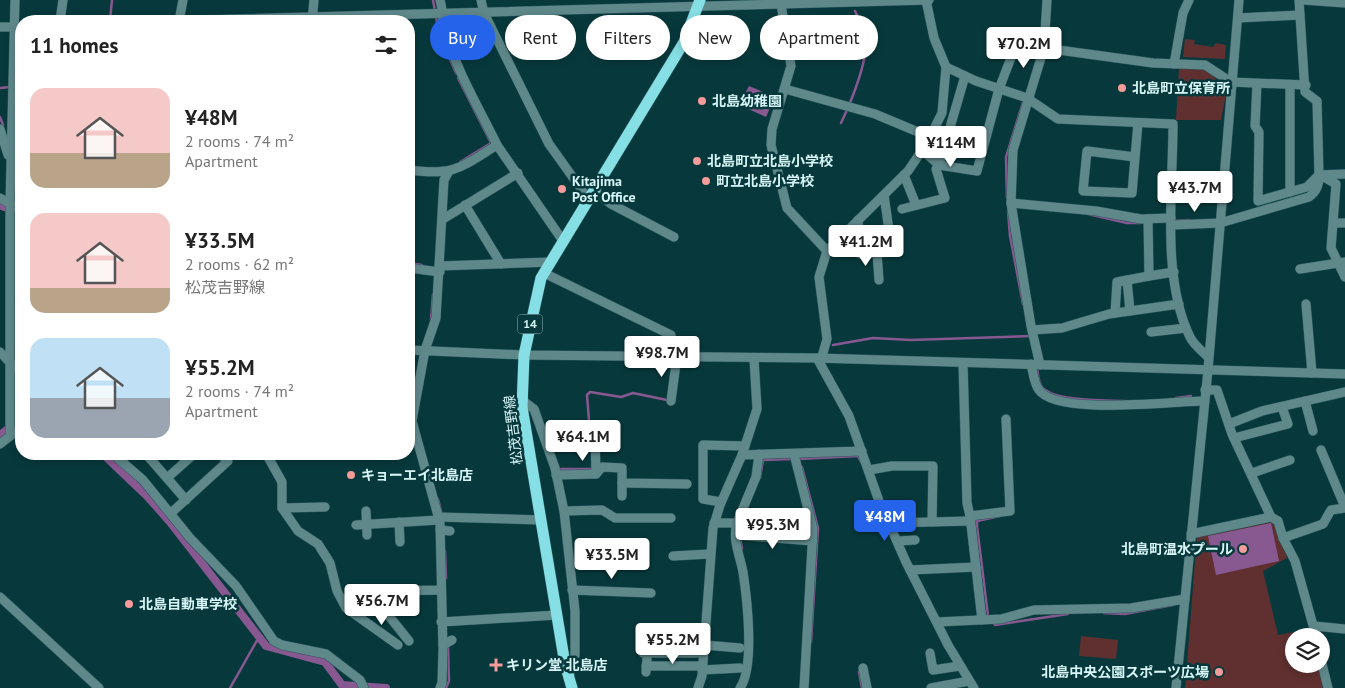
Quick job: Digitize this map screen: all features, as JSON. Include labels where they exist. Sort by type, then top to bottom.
[{"type":"main road","name":"松茂吉野線","points":[[570,683],[522,400],[524,355],[536,296],[544,273],[684,42],[696,3]]},
{"type":"street","points":[[16,0],[17,15]]},
{"type":"street","points":[[61,15],[63,0]]},
{"type":"street","points":[[180,15],[183,0]]},
{"type":"street","points":[[312,15],[314,0]]},
{"type":"street","points":[[440,0],[438,13],[455,56],[497,145],[563,241]]},
{"type":"street","points":[[481,0],[484,13],[550,144],[591,195],[674,236]]},
{"type":"street","points":[[396,15],[484,13],[696,3],[781,4],[928,0],[934,38],[946,67],[942,113],[930,137],[904,175],[827,251],[819,276],[827,339],[819,359],[849,416],[879,501],[910,570],[960,666],[972,684],[931,688]]},
{"type":"street","points":[[1046,0],[1044,48],[1027,98],[1013,150],[1011,203],[1032,330],[1038,390],[1048,398],[1063,402],[1104,405],[1204,401]]},
{"type":"street","points":[[1174,64],[1184,13],[1189,0]]},
{"type":"street","points":[[1176,688],[1208,370],[1239,0]]},
{"type":"street","points":[[1011,203],[1148,222],[1220,223],[1309,198],[1319,185],[1317,101],[1305,92],[1299,0]]},
{"type":"street","points":[[1304,0],[1345,3]]},
{"type":"street","points":[[781,4],[790,66],[772,129],[771,145],[783,201],[787,208],[827,251]]},
{"type":"street","points":[[1238,18],[1300,14]]},
{"type":"street","points":[[0,27],[15,27]]},
{"type":"street","points":[[922,150],[940,165],[977,171],[999,89],[1017,42]]},
{"type":"street","points":[[1044,48],[1174,64],[1205,65],[1231,82],[1306,85]]},
{"type":"street","points":[[10,436],[10,204],[15,63]]},
{"type":"street","points":[[946,67],[965,76],[1027,98],[1058,119],[1066,121],[1173,124],[1171,221],[1174,272],[1179,304],[1190,339],[1208,357]]},
{"type":"street","points":[[902,209],[945,198],[936,168],[940,165],[965,76]]},
{"type":"street","points":[[1257,84],[1255,126],[1259,132],[1258,201],[1307,187],[1319,175],[1345,174]]},
{"type":"street","points":[[1290,85],[1290,192]]},
{"type":"street","points":[[784,89],[875,114],[930,137]]},
{"type":"street","points":[[1135,157],[1087,151],[1083,191],[1132,193],[1138,123]]},
{"type":"street","points":[[0,129],[11,168]]},
{"type":"street","points":[[415,170],[456,170],[497,145]]},
{"type":"street","points":[[415,406],[426,350],[436,318],[437,270],[443,219],[444,180],[449,171]]},
{"type":"street","points":[[443,219],[518,173]]},
{"type":"street","points":[[904,175],[916,205]]},
{"type":"street","points":[[1319,175],[1336,184],[1335,223],[1331,248],[1342,262],[1345,277]]},
{"type":"street","points":[[858,220],[860,254],[892,252],[884,196]]},
{"type":"street","points":[[0,198],[15,207]]},
{"type":"street","points":[[465,205],[501,264]]},
{"type":"street","points":[[1148,222],[1149,276]]},
{"type":"street","points":[[1335,223],[1345,223]]},
{"type":"street","points":[[877,253],[879,280]]},
{"type":"street","points":[[415,268],[437,270],[550,262]]},
{"type":"street","points":[[1300,270],[1342,262]]},
{"type":"street","points":[[1115,314],[1117,282],[1174,272]]},
{"type":"street","points":[[544,273],[671,335],[674,356],[672,401]]},
{"type":"street","points":[[1127,280],[1130,311]]},
{"type":"street","points":[[1032,330],[1062,328],[1115,314],[1179,304]]},
{"type":"street","points":[[1306,304],[1312,373]]},
{"type":"street","points":[[1151,332],[1186,328]]},
{"type":"street","points":[[415,350],[524,355],[819,359],[1345,374]]},
{"type":"street","points":[[0,352],[15,367]]},
{"type":"street","points":[[698,688],[704,649],[710,554],[714,523],[757,409],[754,359]]},
{"type":"street","points":[[963,363],[966,485],[982,620]]},
{"type":"street","points":[[1206,390],[1217,390],[1234,438],[1272,518]]},
{"type":"street","points":[[1229,424],[1282,407],[1345,392]]},
{"type":"street","points":[[522,400],[534,409],[556,476],[564,511],[575,611],[575,655],[570,683]]},
{"type":"street","points":[[1305,401],[1313,431]]},
{"type":"street","points":[[1234,438],[1288,424],[1282,407]]},
{"type":"street","points":[[889,523],[970,519],[1010,511],[1006,419]]},
{"type":"street","points":[[415,431],[441,518],[440,590],[446,621],[442,683],[440,688]]},
{"type":"street","points":[[0,444],[15,432]]},
{"type":"street","points":[[595,434],[596,474]]},
{"type":"street","points":[[721,502],[703,499],[703,445],[759,454],[862,450]]},
{"type":"street","points":[[1283,538],[1323,524],[1331,510],[1345,507],[1321,450]]},
{"type":"street","points":[[740,688],[748,663],[743,571],[736,535],[737,523],[756,477],[759,454]]},
{"type":"street","points":[[794,454],[813,528],[804,688]]},
{"type":"street","points":[[121,460],[143,480],[190,538],[236,586],[274,641],[282,646],[317,651],[333,658],[360,680],[364,688]]},
{"type":"street","points":[[151,460],[186,500]]},
{"type":"street","points":[[167,478],[187,460]]},
{"type":"street","points":[[171,513],[228,461],[227,460]]},
{"type":"street","points":[[270,460],[282,482],[282,508],[298,531],[318,544],[330,563],[336,591],[346,608],[398,645]]},
{"type":"street","points":[[1252,474],[1290,460]]},
{"type":"street","points":[[868,470],[892,466],[933,466],[932,522]]},
{"type":"street","points":[[556,476],[596,474],[602,467],[622,468],[622,496]]},
{"type":"street","points":[[622,483],[687,484]]},
{"type":"street","points":[[282,508],[325,507]]},
{"type":"street","points":[[564,511],[602,510],[615,518],[671,518]]},
{"type":"street","points":[[366,512],[367,535]]},
{"type":"street","points":[[356,524],[441,518],[541,520]]},
{"type":"street","points":[[1191,534],[1272,518],[1278,521],[1283,538],[1295,561],[1314,626],[1345,629]]},
{"type":"street","points":[[399,522],[400,542]]},
{"type":"street","points":[[714,523],[737,523]]},
{"type":"street","points":[[440,530],[450,531]]},
{"type":"street","points":[[736,535],[812,541]]},
{"type":"street","points":[[897,541],[915,540]]},
{"type":"street","points":[[673,556],[710,554]]},
{"type":"street","points":[[910,570],[976,568]]},
{"type":"street","points":[[409,641],[369,597],[440,590]]},
{"type":"street","points":[[572,590],[651,594]]},
{"type":"street","points":[[0,597],[99,688]]},
{"type":"street","points":[[937,622],[1001,619],[1034,610],[1130,608],[1185,599]]},
{"type":"street","points":[[446,621],[557,615]]},
{"type":"street","points":[[443,646],[452,640]]},
{"type":"street","points":[[740,648],[704,649],[646,662],[702,668],[740,668]]},
{"type":"street","points":[[930,653],[933,670],[960,666]]},
{"type":"street","points":[[863,668],[867,688]]},
{"type":"street","points":[[1324,673],[1328,688]]},
{"type":"shaded area","points":[[1185,39],[1195,40],[1194,44],[1213,47],[1216,43],[1226,45],[1225,59],[1183,57]]},
{"type":"shaded area","points":[[1179,68],[1203,69],[1212,74],[1226,94],[1221,120],[1176,120]]},
{"type":"shaded area","points":[[749,86],[775,97],[766,117],[739,105]]},
{"type":"shaded area","points":[[1274,521],[1287,558],[1263,571],[1278,635],[1285,634],[1285,673],[1320,673],[1323,688],[1185,688],[1197,536]]},
{"type":"shaded area","name":"北島町温水プール","points":[[1271,523],[1279,561],[1216,575],[1208,536]]},
{"type":"shaded area","points":[[1081,636],[1118,640],[1116,659],[1079,656]]},
{"type":"waterway","points":[[111,15],[112,0]]},
{"type":"waterway","points":[[433,0],[435,11]]},
{"type":"waterway","points":[[841,123],[859,78],[865,53],[864,29],[855,11]]},
{"type":"waterway","points":[[450,60],[456,73]]},
{"type":"waterway","points":[[458,78],[491,143],[460,162]]},
{"type":"waterway","points":[[0,88],[10,87]]},
{"type":"waterway","points":[[1007,198],[1006,157],[1024,99]]},
{"type":"waterway","points":[[0,117],[3,125]]},
{"type":"waterway","points":[[0,205],[4,207]]},
{"type":"waterway","points":[[1008,211],[1010,236],[1023,304]]},
{"type":"waterway","points":[[1088,214],[1127,223],[1140,223]]},
{"type":"waterway","points":[[1173,221],[1189,220]]},
{"type":"waterway","points":[[415,264],[422,265]]},
{"type":"waterway","points":[[431,320],[433,294]]},
{"type":"waterway","points":[[833,345],[873,338],[911,340],[1030,336]]},
{"type":"waterway","points":[[1037,368],[1042,387],[1048,392],[1068,398],[1124,401]]},
{"type":"waterway","points":[[591,446],[587,395],[590,392],[621,397],[633,393],[667,400]]},
{"type":"waterway","points":[[1176,398],[1191,396]]},
{"type":"waterway","points":[[0,435],[15,424]]},
{"type":"waterway","points":[[798,459],[858,456],[861,462]]},
{"type":"waterway","points":[[760,478],[763,460],[792,459]]},
{"type":"waterway","points":[[109,460],[147,496],[170,522],[266,646],[325,662],[342,685],[386,688]]},
{"type":"waterway","points":[[561,469],[593,469],[592,467]]},
{"type":"waterway","points":[[802,467],[818,528],[811,642]]},
{"type":"waterway","points":[[438,499],[442,515]]},
{"type":"waterway","points":[[988,616],[977,521],[1000,516]]},
{"type":"waterway","points":[[740,537],[742,549]]},
{"type":"waterway","points":[[445,551],[446,578]]},
{"type":"waterway","points":[[1104,613],[1125,614],[1173,605]]},
{"type":"waterway","points":[[993,622],[995,625],[1068,614]]},
{"type":"waterway","points":[[230,688],[259,637]]},
{"type":"waterway","points":[[446,688],[449,681],[448,645]]},
{"type":"waterway","points":[[859,672],[862,688]]},
{"type":"place","name":"北島町立保育所","points":[[1122,88]]},
{"type":"place","name":"北島幼稚園","points":[[702,101]]},
{"type":"place","name":"北島町立北島小学校","points":[[697,161]]},
{"type":"place","name":"町立北島小学校","points":[[706,181]]},
{"type":"place","name":"Kitajima Post Office","points":[[562,189]]},
{"type":"place","name":"キョーエイ北島店","points":[[351,475]]},
{"type":"place","name":"北島町温水プール","points":[[1243,549]]},
{"type":"place","name":"北島自動車学校","points":[[129,604]]},
{"type":"place","name":"キリン堂 北島店","points":[[496,665]]},
{"type":"place","name":"北島中央公園スポーツ広場","points":[[1219,672]]}]
